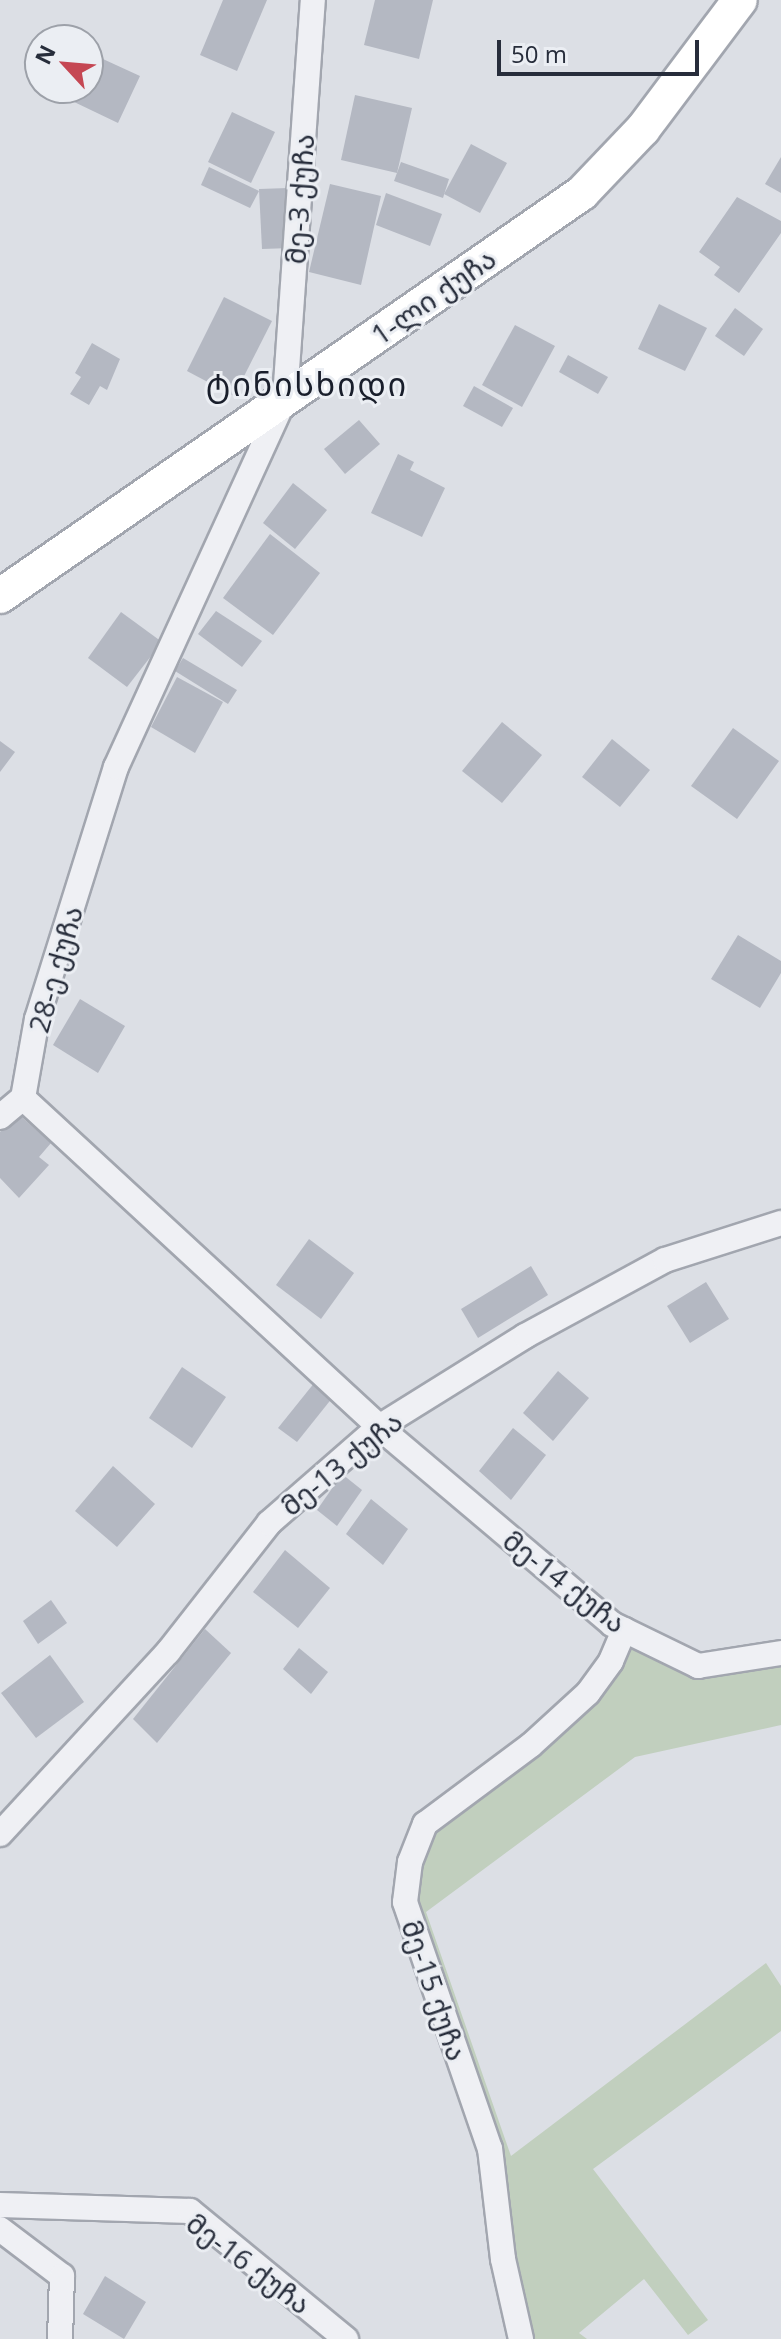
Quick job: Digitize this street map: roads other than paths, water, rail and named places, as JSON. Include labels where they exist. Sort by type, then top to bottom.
[{"type":"main road","name":"1-ლი ქუჩა","points":[[0,596],[582,193],[643,129],[740,0]]},
{"type":"street","name":"მე-3 ქუჩა","points":[[285,398],[313,0]]},
{"type":"street","name":"28-ე ქუჩა","points":[[23,1098],[37,1019],[116,767],[285,398]]},
{"type":"street","points":[[0,1117],[23,1098],[379,1427]]},
{"type":"street","name":"მე-13 ქუჩა","points":[[0,1834],[168,1652],[269,1523],[379,1427],[525,1336],[665,1260],[781,1223]]},
{"type":"street","name":"მე-14 ქუჩა","points":[[379,1427],[624,1630],[698,1666],[781,1653]]},
{"type":"street","name":"მე-15 ქუჩა","points":[[521,2339],[503,2259],[490,2149],[405,1902],[410,1862],[425,1824],[531,1745],[588,1693],[611,1661],[624,1630]]},
{"type":"street","name":"მე-16 ქუჩა","points":[[0,2205],[190,2211],[346,2339]]},
{"type":"street","points":[[0,2229],[62,2276],[60,2339]]},
{"type":"district","name":"ტინისხიდი","points":[[307,384]]}]
